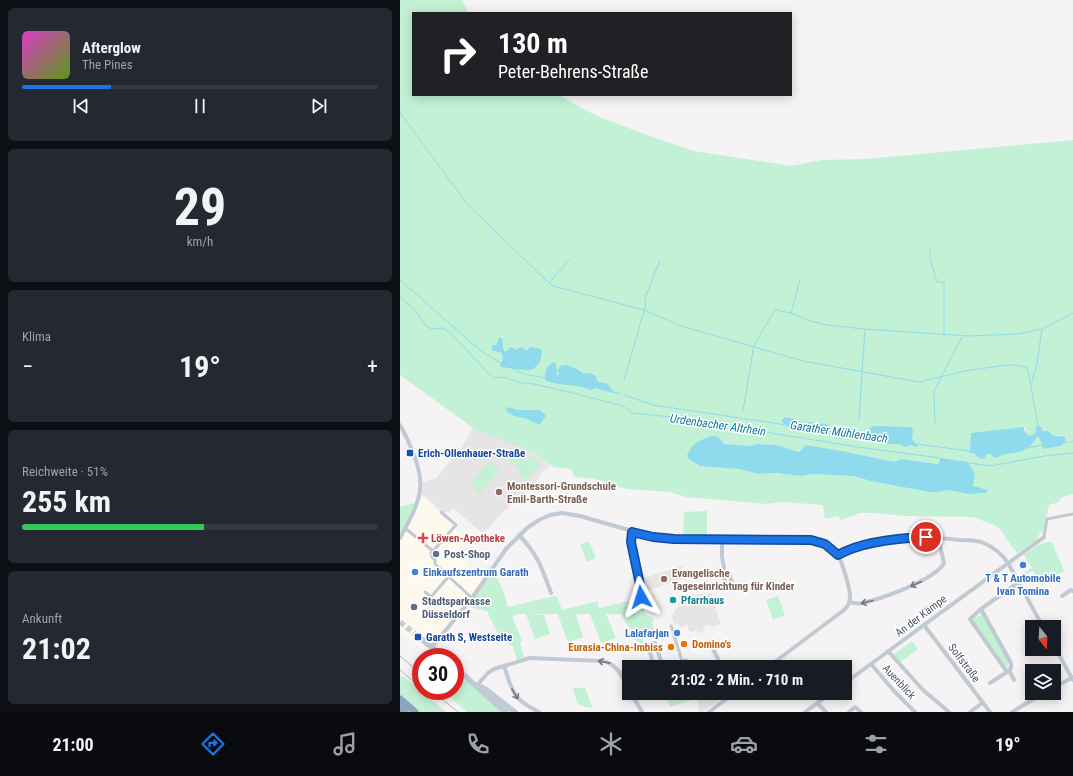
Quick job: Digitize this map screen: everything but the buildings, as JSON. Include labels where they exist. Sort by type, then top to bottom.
[{"type":"highway","points":[[400,699],[415,712]]},
{"type":"highway","points":[[400,708],[405,712]]},
{"type":"main road","points":[[419,638],[432,647]]},
{"type":"main road","points":[[464,674],[506,712]]},
{"type":"main road","points":[[477,685],[486,689],[515,712]]},
{"type":"street","points":[[400,425],[410,448],[421,482],[417,501],[400,538]]},
{"type":"street","points":[[441,512],[456,525],[431,553],[432,557],[435,560],[435,564],[472,598]]},
{"type":"street","points":[[432,647],[472,598],[502,554],[519,535],[539,520],[550,515],[562,513],[580,516],[632,532],[667,539],[811,540],[825,544],[838,555],[850,595],[849,602],[844,610],[777,660]]},
{"type":"street","points":[[1044,537],[1047,519],[1073,514]]},
{"type":"street","points":[[405,528],[433,551]]},
{"type":"street","points":[[632,532],[631,542],[642,594],[641,597]]},
{"type":"street","points":[[519,535],[537,556],[551,593]]},
{"type":"street","points":[[838,555],[843,552],[876,542],[904,538],[938,537],[983,543],[1004,557],[1039,620]]},
{"type":"street","points":[[849,602],[860,603],[872,600],[919,583],[931,575],[944,563],[938,537]]},
{"type":"street","name":"An der Kämpe","points":[[852,678],[1044,537]]},
{"type":"street","points":[[722,540],[722,557],[725,573]]},
{"type":"street","points":[[425,592],[431,597],[449,576]]},
{"type":"street","points":[[1014,680],[970,619],[981,609],[1019,582]]},
{"type":"street","points":[[1062,596],[1072,590],[1073,591]]},
{"type":"street","points":[[981,609],[1011,663],[1008,671],[990,683]]},
{"type":"street","name":"Solfstraße","points":[[924,625],[990,712]]},
{"type":"street","points":[[671,626],[682,660]]},
{"type":"street","points":[[655,643],[661,661],[653,663],[648,645],[655,643]]},
{"type":"street","points":[[713,649],[718,660]]},
{"type":"street","points":[[888,651],[923,690],[949,712]]},
{"type":"street","points":[[1060,656],[1073,678],[1061,684]]},
{"type":"street","points":[[477,685],[489,672],[519,660],[533,658],[602,661],[614,665],[622,677]]},
{"type":"street","name":"Auenblick","points":[[871,664],[895,692],[915,712]]},
{"type":"street","points":[[504,666],[516,697],[539,712]]},
{"type":"street","points":[[635,700],[642,712]]},
{"type":"street","points":[[710,712],[725,700]]},
{"type":"street","points":[[805,712],[821,700]]},
{"type":"street","points":[[1012,712],[1032,700]]},
{"type":"street","points":[[817,703],[826,712]]},
{"type":"street","points":[[970,712],[982,703]]},
{"type":"street","points":[[848,712],[855,707],[861,712]]},
{"type":"shaded area","points":[[473,428],[528,450],[536,454],[550,465],[539,476],[538,480],[500,515],[485,532],[480,531],[453,508],[449,513],[446,511],[444,513],[422,494],[423,482],[436,478],[459,451]]},
{"type":"shaded area","points":[[419,494],[456,526],[455,529],[467,540],[457,551],[466,558],[471,574],[490,570],[491,572],[432,647],[429,648],[421,648],[400,631],[400,538]]},
{"type":"shaded area","name":"Evangelische Tageseinrichtung für Kinder","points":[[682,566],[683,579],[648,590],[644,578]]},
{"type":"shaded area","points":[[711,593],[721,625],[711,627],[710,625],[704,626],[705,631],[698,633],[697,630],[690,632],[687,625],[680,628],[678,624],[674,625],[672,616],[683,599],[693,595]]},
{"type":"shaded area","points":[[697,700],[718,700],[703,712],[699,712]]},
{"type":"green space","points":[[400,0],[462,0],[468,12],[412,12],[412,96],[561,96],[600,117],[694,151],[791,166],[822,160],[864,159],[1073,140],[1073,494],[1060,498],[1059,502],[1049,505],[1043,532],[1040,533],[1036,541],[1017,553],[1000,529],[994,525],[973,517],[906,516],[860,513],[841,520],[838,516],[825,519],[823,505],[782,502],[767,504],[686,497],[670,492],[627,489],[594,479],[574,477],[572,469],[554,467],[528,450],[476,430],[400,375]],"holes":[[[492,345],[504,346],[504,351],[521,350],[530,347],[542,353],[542,358],[526,370],[505,368],[502,354]],[[509,407],[517,410],[540,410],[539,425],[527,419],[514,416],[506,408]],[[785,417],[798,421],[807,426],[815,422],[823,425],[825,433],[808,429],[789,428],[781,421]],[[1037,426],[1043,431],[1049,431],[1052,435],[1060,435],[1061,446],[1043,449],[1039,436],[1025,450],[1022,451],[1004,454],[997,457],[991,454],[988,454],[986,457],[970,453],[971,445],[1024,427],[1029,437],[1035,433]],[[718,438],[724,444],[751,446],[758,444],[776,445],[799,452],[847,452],[894,462],[901,459],[938,464],[939,458],[975,474],[973,486],[976,488],[985,489],[986,493],[968,494],[949,490],[929,492],[870,481],[854,476],[813,474],[801,476],[776,473],[758,474],[739,469],[700,466]]]},
{"type":"green space","points":[[511,450],[526,462],[520,469],[505,457]]},
{"type":"green space","points":[[532,455],[541,463],[526,481],[517,473]]},
{"type":"green space","points":[[490,461],[500,470],[480,493],[471,484]]},
{"type":"green space","points":[[414,503],[415,505],[400,535],[400,507]]},
{"type":"green space","points":[[707,511],[707,535],[685,535],[683,533],[684,512]]},
{"type":"green space","points":[[589,542],[596,558],[587,562],[580,544]]},
{"type":"green space","points":[[1046,542],[1052,542],[1064,571],[1041,585],[1033,571],[1022,576],[1021,574],[1032,568],[1024,555],[1036,546]]},
{"type":"green space","points":[[491,573],[500,584],[508,607],[554,596],[557,597],[562,610],[597,601],[599,608],[633,600],[638,600],[639,602],[651,599],[652,602],[648,603],[649,605],[644,611],[646,615],[654,619],[652,623],[656,634],[643,638],[643,644],[641,645],[636,640],[621,614],[606,614],[616,638],[601,643],[590,614],[576,614],[583,637],[568,642],[558,615],[559,614],[532,614],[544,615],[550,634],[535,639],[526,614],[519,614],[512,616],[522,641],[520,643],[524,658],[517,660],[513,647],[504,640],[501,640],[487,611],[468,605]]},
{"type":"green space","points":[[778,596],[785,615],[773,620],[766,600]]},
{"type":"green space","points":[[981,611],[1009,663],[1007,667],[1004,666],[973,621],[974,617],[976,618],[981,614]]},
{"type":"green space","points":[[912,641],[918,649],[899,663],[893,655]]},
{"type":"green space","points":[[400,676],[404,677],[412,684],[412,700],[432,700],[446,712],[419,712],[400,695]]},
{"type":"green space","points":[[464,680],[503,712],[467,712],[453,700],[464,700]]},
{"type":"green space","points":[[573,688],[585,688],[593,708],[580,705],[578,703]]},
{"type":"green space","points":[[667,700],[692,700],[670,707]]},
{"type":"water","points":[[499,338],[502,338],[504,351],[507,351],[511,347],[516,350],[521,347],[526,350],[530,347],[541,349],[542,355],[536,367],[530,370],[520,370],[501,367],[500,365],[503,359],[502,354],[492,350],[492,345],[496,345]]},
{"type":"water","points":[[553,362],[556,363],[557,377],[559,372],[557,371],[560,366],[567,365],[582,372],[583,374],[590,373],[596,376],[597,381],[608,384],[614,391],[613,393],[595,388],[591,390],[546,381],[545,372]]},
{"type":"water","points":[[509,407],[517,410],[540,410],[546,416],[539,425],[507,412],[506,408]]},
{"type":"water","points":[[785,417],[795,419],[796,421],[802,422],[807,426],[809,422],[811,422],[828,425],[829,428],[825,433],[808,429],[789,428],[781,421]]},
{"type":"water","points":[[1037,425],[1041,427],[1043,431],[1049,431],[1052,435],[1065,437],[1066,440],[1061,446],[1043,449],[1039,437],[1037,437],[1023,451],[1004,454],[996,458],[991,454],[988,454],[984,459],[979,458],[974,453],[970,453],[971,433],[1024,427],[1024,430],[1029,436],[1035,433]]},
{"type":"water","points":[[874,426],[911,427],[913,431],[912,440],[918,445],[917,447],[911,445],[904,447],[901,444],[888,444],[868,439],[866,434],[867,430]]},
{"type":"water","points":[[711,436],[718,437],[724,444],[751,446],[758,444],[776,445],[799,452],[806,445],[894,462],[901,459],[938,464],[940,458],[968,462],[975,474],[973,486],[988,490],[986,493],[968,494],[949,490],[929,492],[870,481],[854,476],[813,474],[801,476],[776,473],[758,474],[739,469],[700,466],[690,460],[687,456],[691,448],[696,443]]},
{"type":"waterway","points":[[400,113],[468,205],[547,281]]},
{"type":"waterway","points":[[930,250],[930,259],[937,282],[944,282],[944,334]]},
{"type":"waterway","points":[[550,282],[569,260]]},
{"type":"waterway","points":[[624,380],[646,304],[645,298],[660,260]]},
{"type":"waterway","name":"Garather Mühlenbach","points":[[400,280],[481,351],[501,363]]},
{"type":"waterway","points":[[800,280],[791,313],[810,321],[827,325],[864,329]]},
{"type":"waterway","points":[[549,283],[553,286],[644,310],[681,326],[803,361],[919,382],[965,371],[1006,365],[1026,367],[1028,370],[1038,425]]},
{"type":"waterway","name":"Urdenbacher Altrhein","points":[[400,297],[416,311],[424,324],[428,327],[432,329],[444,328],[493,378],[504,377],[521,383],[529,383],[569,392],[623,406],[632,413],[671,417],[858,447],[940,458]]},
{"type":"waterway","points":[[743,411],[754,345],[775,310],[791,313]]},
{"type":"waterway","points":[[1032,382],[1037,363],[1042,329],[1073,313]]},
{"type":"waterway","points":[[859,420],[865,329],[968,336],[1018,334],[1042,329]]},
{"type":"waterway","points":[[935,423],[934,391],[962,337]]},
{"type":"waterway","name":"Garather Mühlenbach","points":[[511,368],[524,374],[546,378]]},
{"type":"waterway","name":"Garather Mühlenbach","points":[[614,392],[621,394]]},
{"type":"waterway","name":"Garather Mühlenbach","points":[[624,395],[653,405],[787,425]]},
{"type":"waterway","name":"Garather Mühlenbach","points":[[828,431],[868,437]]},
{"type":"waterway","name":"Garather Mühlenbach","points":[[1063,443],[1073,441]]},
{"type":"waterway","name":"Garather Mühlenbach","points":[[917,444],[969,451]]},
{"type":"waterway","name":"Garather Mühlenbach","points":[[1028,448],[1042,445]]},
{"type":"waterway","name":"Urdenbacher Altrhein","points":[[969,463],[991,466],[1044,456],[1073,453]]},
{"type":"tunnel","points":[[400,622],[419,637]]},
{"type":"railway","points":[[400,656],[412,666]]},
{"type":"railway","points":[[400,670],[412,680]]},
{"type":"railway","points":[[443,700],[458,712]]},
{"type":"place","name":"Erich-Ollenhauer-Straße","points":[[410,453]]},
{"type":"place","name":"Montessori-Grundschule Emil-Barth-Straße","points":[[499,492]]},
{"type":"place","name":"Löwen-Apotheke","points":[[423,538]]},
{"type":"place","name":"Post-Shop","points":[[436,554]]},
{"type":"place","name":"T & T Automobile Ivan Tomina","points":[[1023,565]]},
{"type":"place","name":"Einkaufszentrum Garath","points":[[415,572]]},
{"type":"place","name":"Evangelische Tageseinrichtung für Kinder","points":[[664,579]]},
{"type":"place","name":"Pfarrhaus","points":[[673,600]]},
{"type":"place","name":"Stadtsparkasse Düsseldorf","points":[[414,607]]},
{"type":"place","name":"Lalafarjan","points":[[677,633]]},
{"type":"place","name":"Garath S, Westseite","points":[[418,637]]},
{"type":"place","name":"Domino's","points":[[684,644]]},
{"type":"place","name":"Eurasia-China-Imbiss","points":[[671,647]]},
{"type":"route","points":[[641,597],[642,594],[631,542],[632,532],[653,537],[674,539],[811,540],[825,544],[833,549],[838,555],[843,552],[876,542],[926,537]]}]
